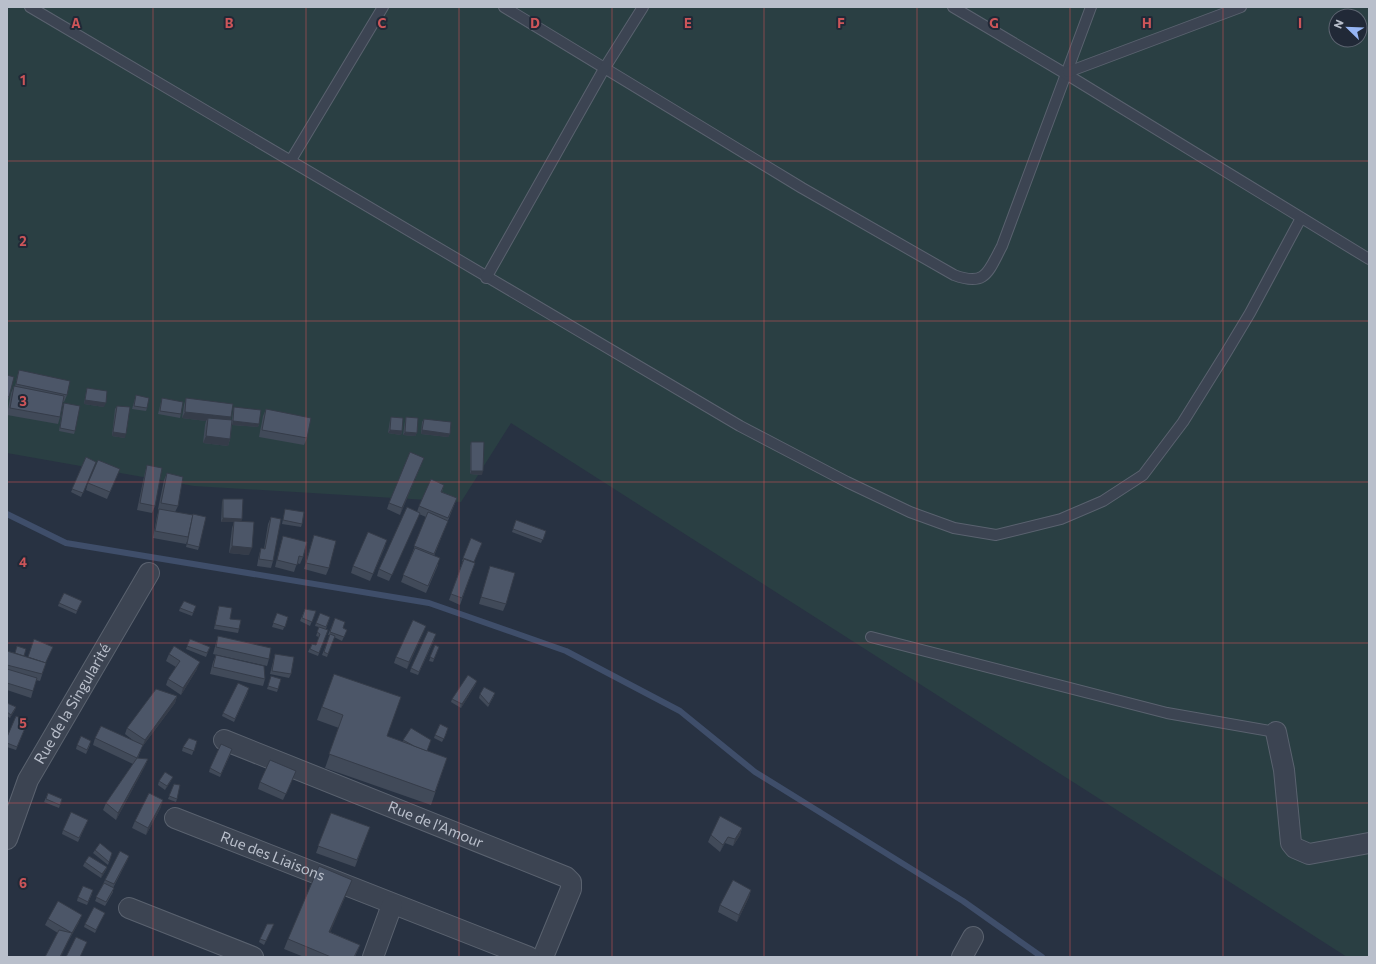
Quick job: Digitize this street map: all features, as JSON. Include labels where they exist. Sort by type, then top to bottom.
[{"type":"street","name":"Rue de la Singularité","points":[[7,839],[28,780],[149,573]]},
{"type":"street","points":[[1276,732],[1284,770],[1291,843],[1295,848],[1309,854],[1369,843]]},
{"type":"street","name":"Rue de l'Amour","points":[[224,740],[566,877],[571,882],[571,889],[543,957]]},
{"type":"street","name":"Rue des Liaisons","points":[[175,818],[392,905]]},
{"type":"street","points":[[373,957],[392,905],[529,957]]},
{"type":"street","points":[[129,908],[253,957]]},
{"type":"street","points":[[962,957],[973,937]]},
{"type":"lane","points":[[30,7],[291,160],[486,278],[740,426],[847,482],[910,512],[954,528],[996,535],[1061,519],[1104,500],[1142,476],[1183,422],[1226,353],[1250,313],[1301,218]]},
{"type":"lane","points":[[291,160],[383,7]]},
{"type":"lane","points":[[504,7],[802,188],[954,275],[968,280],[978,279],[989,269],[1002,246],[1091,7]]},
{"type":"lane","points":[[486,278],[604,69],[644,7]]},
{"type":"lane","points":[[953,7],[1067,73],[1369,259]]},
{"type":"lane","points":[[1067,73],[1241,7]]},
{"type":"lane","points":[[871,637],[1167,713],[1276,732]]},
{"type":"green space","points":[[7,7],[1369,7],[1369,957],[1347,957],[511,423],[461,502],[194,486],[7,453]]},
{"type":"building","points":[[19,370],[70,381],[67,395],[16,384]]},
{"type":"building","points":[[7,375],[14,377],[9,397],[7,396]]},
{"type":"building","points":[[14,386],[64,396],[60,417],[10,408]]},
{"type":"building","points":[[87,388],[107,391],[106,403],[85,400]]},
{"type":"building","points":[[136,395],[149,398],[147,408],[134,406]]},
{"type":"building","points":[[162,398],[183,402],[181,414],[160,411]]},
{"type":"building","points":[[186,398],[233,404],[231,417],[185,412]]},
{"type":"building","points":[[64,403],[80,406],[75,431],[60,428]]},
{"type":"building","points":[[117,406],[130,407],[126,434],[113,432]]},
{"type":"building","points":[[234,407],[261,410],[259,424],[233,421]]},
{"type":"building","points":[[266,409],[311,418],[307,438],[262,430]]},
{"type":"building","points":[[391,417],[403,418],[402,431],[390,430]]},
{"type":"building","points":[[406,417],[418,418],[417,433],[405,432]]},
{"type":"building","points":[[208,418],[232,420],[230,439],[206,436]]},
{"type":"building","points":[[424,419],[451,422],[450,434],[422,430]]},
{"type":"building","points":[[471,442],[484,442],[483,471],[471,471]]},
{"type":"building","points":[[410,452],[424,458],[402,508],[389,503]]},
{"type":"building","points":[[86,457],[96,462],[83,493],[72,489]]},
{"type":"building","points":[[98,460],[120,469],[110,492],[88,483]]},
{"type":"building","points":[[147,465],[162,468],[155,506],[140,503]]},
{"type":"building","points":[[167,473],[183,477],[178,506],[161,503]]},
{"type":"building","points":[[431,479],[444,485],[441,492],[457,498],[448,518],[419,506]]},
{"type":"building","points":[[223,499],[243,499],[242,519],[223,518]]},
{"type":"building","points":[[407,507],[420,513],[392,575],[379,569]]},
{"type":"building","points":[[159,509],[193,515],[188,537],[155,531]]},
{"type":"building","points":[[285,509],[304,512],[302,524],[283,520]]},
{"type":"building","points":[[428,512],[448,521],[434,554],[414,546]]},
{"type":"building","points":[[193,514],[206,517],[199,547],[187,544]]},
{"type":"building","points":[[271,517],[281,519],[273,561],[259,559],[261,548],[265,549]]},
{"type":"building","points":[[516,520],[546,531],[543,540],[513,529]]},
{"type":"building","points":[[234,521],[254,522],[252,548],[232,546]]},
{"type":"building","points":[[368,532],[387,540],[373,574],[353,566]]},
{"type":"building","points":[[314,535],[336,541],[329,568],[306,563]]},
{"type":"building","points":[[283,536],[307,542],[303,557],[299,556],[297,565],[277,560]]},
{"type":"building","points":[[471,538],[482,543],[474,562],[463,558]]},
{"type":"building","points":[[415,548],[440,558],[428,586],[403,575]]},
{"type":"building","points":[[464,559],[475,563],[462,598],[451,594]]},
{"type":"building","points":[[490,566],[515,573],[506,604],[481,597]]},
{"type":"building","points":[[64,593],[82,601],[77,611],[59,603]]},
{"type":"building","points":[[184,601],[196,606],[193,613],[180,608]]},
{"type":"building","points":[[219,606],[232,608],[230,619],[241,620],[239,629],[215,625]]},
{"type":"building","points":[[305,609],[316,611],[312,622],[302,618]]},
{"type":"building","points":[[277,613],[288,617],[285,627],[273,623]]},
{"type":"building","points":[[320,613],[330,617],[326,627],[316,623]]},
{"type":"building","points":[[335,618],[345,622],[343,628],[347,630],[344,637],[330,632]]},
{"type":"building","points":[[413,620],[426,626],[409,662],[396,657]]},
{"type":"building","points":[[319,627],[328,630],[319,653],[310,649],[312,644],[316,645],[320,634],[317,632]]},
{"type":"building","points":[[428,631],[436,634],[419,672],[411,668]]},
{"type":"building","points":[[330,634],[335,636],[328,654],[324,652]]},
{"type":"building","points":[[218,636],[271,648],[269,659],[216,647]]},
{"type":"building","points":[[34,639],[53,647],[46,663],[28,657]]},
{"type":"building","points":[[190,639],[210,647],[207,653],[187,646]]},
{"type":"building","points":[[435,645],[439,647],[434,659],[430,657]]},
{"type":"building","points":[[17,646],[26,649],[24,656],[15,653]]},
{"type":"building","points":[[174,646],[200,662],[183,688],[168,679],[180,661],[169,654]]},
{"type":"building","points":[[7,651],[46,663],[42,674],[7,665]]},
{"type":"building","points":[[275,654],[294,657],[291,674],[272,671]]},
{"type":"building","points":[[216,655],[264,666],[265,679],[213,667]]},
{"type":"building","points":[[7,669],[37,678],[33,691],[7,683]]},
{"type":"building","points":[[334,674],[401,697],[387,736],[447,758],[435,792],[329,754],[343,715],[322,707]]},
{"type":"building","points":[[468,675],[477,681],[462,704],[452,699]]},
{"type":"building","points":[[271,676],[281,679],[278,689],[268,686]]},
{"type":"building","points":[[238,683],[249,688],[235,719],[223,713]]},
{"type":"building","points":[[484,687],[495,693],[489,704],[480,694]]},
{"type":"building","points":[[156,689],[177,696],[145,740],[127,728]]},
{"type":"building","points":[[7,703],[16,707],[11,715],[7,712]]},
{"type":"building","points":[[16,716],[28,721],[17,747],[7,743],[7,737]]},
{"type":"building","points":[[440,724],[448,728],[444,739],[435,735]]},
{"type":"building","points":[[101,726],[143,745],[137,758],[95,738]]},
{"type":"building","points":[[411,728],[431,740],[427,751],[403,740]]},
{"type":"building","points":[[81,736],[91,741],[87,750],[77,745]]},
{"type":"building","points":[[189,738],[197,741],[194,751],[183,747]]},
{"type":"building","points":[[221,744],[232,749],[221,774],[210,768]]},
{"type":"building","points":[[137,758],[148,759],[118,813],[106,803]]},
{"type":"building","points":[[270,760],[296,771],[286,794],[260,782]]},
{"type":"building","points":[[165,772],[173,777],[167,786],[159,781]]},
{"type":"building","points":[[174,784],[180,785],[177,799],[169,796]]},
{"type":"building","points":[[48,793],[62,799],[60,805],[46,799]]},
{"type":"building","points":[[149,793],[163,800],[148,828],[135,821]]},
{"type":"building","points":[[71,812],[88,820],[79,838],[63,830]]},
{"type":"building","points":[[331,813],[370,827],[357,860],[318,846]]},
{"type":"building","points":[[720,816],[742,828],[735,839],[728,837],[723,845],[711,835]]},
{"type":"building","points":[[100,843],[112,853],[109,862],[95,850]]},
{"type":"building","points":[[120,851],[129,856],[114,884],[105,880]]},
{"type":"building","points":[[89,856],[107,867],[102,874],[85,862]]},
{"type":"building","points":[[319,866],[352,880],[329,932],[360,945],[354,957],[331,957],[288,939]]},
{"type":"building","points":[[733,880],[751,890],[739,915],[720,905]]},
{"type":"building","points":[[104,883],[114,888],[106,902],[96,897]]},
{"type":"building","points":[[83,886],[93,890],[88,902],[78,897]]},
{"type":"building","points":[[58,901],[82,915],[72,933],[48,919]]},
{"type":"building","points":[[94,907],[105,913],[96,930],[85,924]]},
{"type":"building","points":[[267,924],[274,924],[266,941],[260,939]]},
{"type":"building","points":[[59,930],[72,933],[60,957],[45,957]]},
{"type":"building","points":[[76,937],[87,942],[80,957],[66,957]]},
{"type":"waterway","points":[[7,514],[66,543],[429,603],[566,651],[680,711],[755,772],[963,901],[1042,957]]}]
